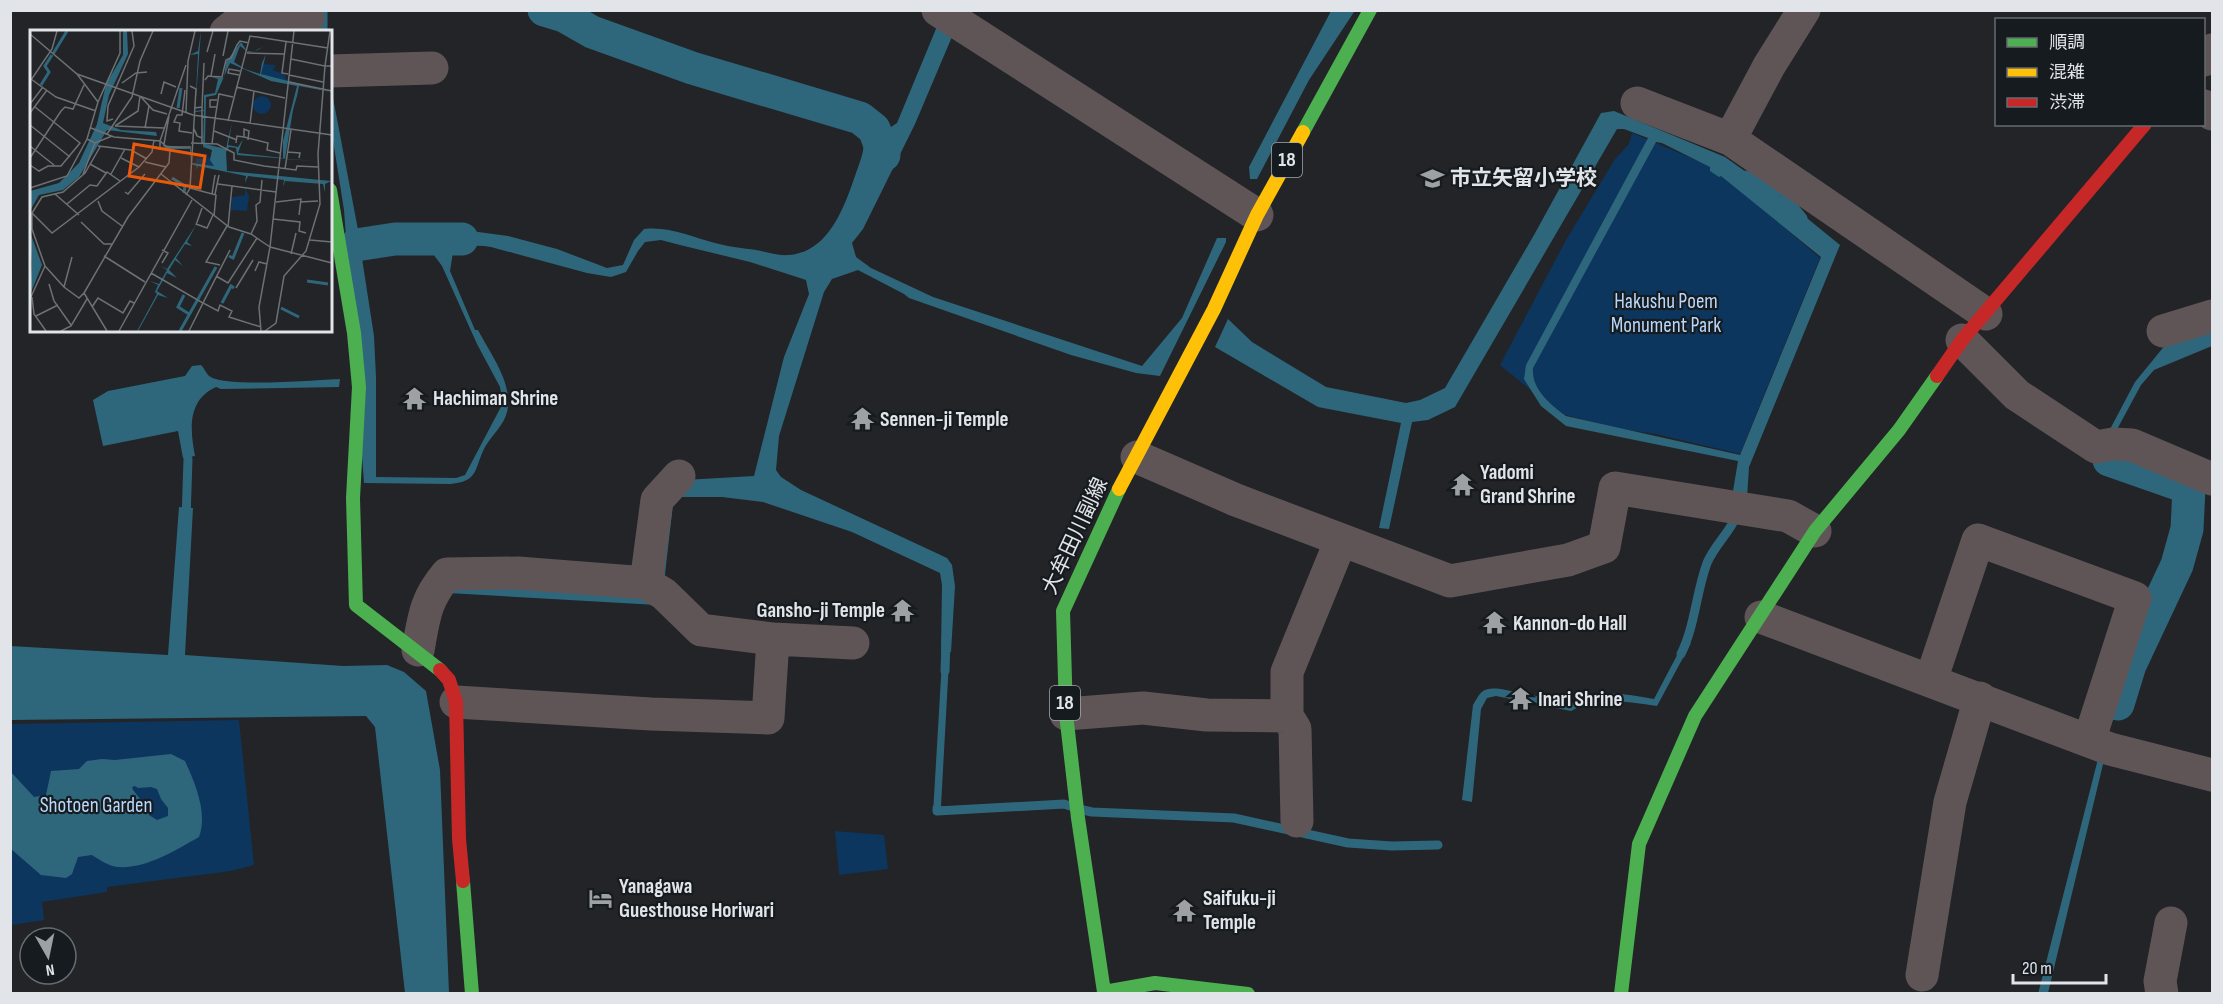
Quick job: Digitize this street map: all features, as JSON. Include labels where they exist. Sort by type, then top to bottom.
[{"type":"street","name":"大牟田川副線","points":[[1248,993],[1155,983],[1102,993],[1066,714],[1063,611],[1111,504],[1212,313],[1257,215],[1370,10]]},
{"type":"street","points":[[1742,147],[1769,66],[1804,10]]},
{"type":"street","points":[[938,11],[1257,215]]},
{"type":"street","points":[[228,30],[236,24],[308,20]]},
{"type":"street","points":[[339,70],[432,68]]},
{"type":"street","points":[[1637,103],[1742,147],[1986,314]]},
{"type":"street","points":[[1621,993],[1639,844],[1695,716],[1815,531],[1899,430],[1962,340],[2143,126]]},
{"type":"street","points":[[332,202],[354,333],[359,382],[353,498],[356,604],[435,664],[449,680],[456,702],[459,839],[472,993]]},
{"type":"street","points":[[2163,331],[2212,316]]},
{"type":"street","points":[[1962,340],[2017,395],[2096,447],[2123,445],[2212,479]]},
{"type":"street","points":[[1137,456],[1236,500],[1450,580],[1568,560],[1604,547],[1615,488],[1788,516],[1815,531]]},
{"type":"street","points":[[653,588],[657,500],[679,476]]},
{"type":"street","points":[[1297,821],[1295,729],[1287,716],[1287,672],[1341,540]]},
{"type":"street","points":[[1931,680],[1978,540],[2135,598],[2099,745]]},
{"type":"street","points":[[418,650],[425,614],[440,582],[518,573],[653,588],[701,630],[773,639],[853,644]]},
{"type":"street","points":[[1761,617],[1980,698],[2099,745],[2212,776]]},
{"type":"street","points":[[456,702],[651,714],[768,718],[773,639]]},
{"type":"street","points":[[1922,975],[1950,802],[1980,698]]},
{"type":"street","points":[[1066,714],[1143,708],[1207,715],[1287,716]]},
{"type":"street","points":[[2162,993],[2160,981],[2171,923]]},
{"type":"green space","name":"Hakushu Poem Monument Park","points":[[1632,133],[1715,168],[1820,258],[1740,454],[1656,434],[1614,428],[1559,413],[1500,365],[1566,240],[1615,159],[1629,144]]},
{"type":"green space","name":"Shotoen Garden","points":[[239,720],[254,865],[231,871],[107,887],[107,892],[42,902],[44,920],[11,925],[10,724]]},
{"type":"green space","points":[[835,831],[884,835],[888,869],[839,875]]},
{"type":"shaded area","points":[[1331,11],[1354,12],[1309,80],[1257,179],[1250,179],[1249,167]]},
{"type":"shaded area","points":[[938,24],[954,32],[915,124],[863,229],[852,243],[856,257],[871,268],[933,297],[1142,366],[1182,318],[1217,238],[1226,238],[1160,376],[1136,373],[1071,355],[909,298],[858,270],[832,279],[824,292],[779,436],[776,470],[781,477],[801,490],[947,558],[952,565],[955,586],[951,652],[941,651],[942,585],[940,573],[852,532],[763,502],[722,497],[680,497],[673,504],[664,583],[657,605],[448,593],[449,581],[638,590],[664,498],[684,480],[754,476],[784,357],[809,294],[806,280],[750,262],[661,240],[645,242],[626,272],[611,277],[587,273],[491,247],[472,246],[453,252],[450,271],[475,330],[478,330],[506,385],[508,409],[504,420],[485,447],[476,470],[466,481],[451,484],[364,483],[344,210],[332,134],[332,93],[359,235],[356,245],[365,250],[361,252],[374,336],[376,377],[376,477],[456,478],[465,475],[503,403],[500,387],[477,344],[442,266],[425,243],[417,242],[416,234],[431,237],[471,231],[508,236],[557,249],[607,268],[623,265],[634,240],[644,229],[654,228],[720,244],[776,254],[788,255],[802,252],[824,238],[846,202],[863,150],[863,137],[857,125],[862,114],[891,127],[897,123]]},
{"type":"shaded area","points":[[1614,111],[1725,157],[1781,197],[1840,245],[1749,467],[1747,498],[1732,497],[1738,461],[1566,426],[1541,406],[1524,379],[1526,365],[1648,138],[1624,129],[1617,129],[1455,407],[1428,420],[1412,422],[1389,529],[1379,528],[1401,423],[1318,407],[1215,347],[1228,319],[1252,342],[1326,387],[1406,403],[1420,400],[1445,388],[1534,235],[1601,113]],"holes":[[[1656,142],[1710,167],[1710,171],[1721,176],[1821,257],[1740,455],[1566,416],[1543,396],[1533,376],[1533,368]]]},
{"type":"shaded area","points":[[2212,327],[2212,346],[2154,370],[2141,385],[2114,435],[2108,433],[2135,382],[2175,333]]},
{"type":"shaded area","points":[[201,365],[209,376],[218,380],[293,382],[340,379],[339,387],[221,389],[216,387],[200,400],[195,408],[192,436],[195,456],[183,458],[178,431],[103,446],[93,400],[108,391],[185,376],[192,366]]},
{"type":"shaded area","points":[[2110,455],[2152,473],[2150,478],[2109,461]]},
{"type":"shaded area","points":[[2185,489],[2192,489],[2191,524],[2180,568],[2163,604],[2156,601],[2178,546],[2184,519]]},
{"type":"shaded area","points":[[179,507],[193,508],[185,655],[343,666],[387,665],[404,672],[426,691],[440,770],[449,993],[405,993],[375,727],[366,716],[11,720],[10,646],[168,655]]},
{"type":"shaded area","points":[[1684,642],[1691,643],[1657,706],[1602,701],[1571,711],[1496,696],[1487,698],[1481,709],[1472,802],[1462,800],[1473,705],[1483,691],[1501,689],[1572,703],[1592,695],[1602,694],[1622,694],[1654,699]]},
{"type":"shaded area","points":[[942,660],[949,661],[941,806],[945,811],[933,814]]},
{"type":"shaded area","points":[[171,754],[185,761],[201,808],[199,837],[160,858],[129,867],[111,865],[92,855],[78,857],[72,874],[66,878],[41,875],[11,849],[11,772],[34,797],[46,795],[51,771],[79,769],[87,761]],"holes":[[[132,787],[157,789],[168,808],[168,816],[157,820],[149,815],[149,810]]]},
{"type":"shaded area","points":[[2099,755],[2105,756],[2048,993],[2038,994]]},
{"type":"waterway","points":[[323,10],[323,30]]},
{"type":"waterway","points":[[544,10],[564,16],[592,32],[692,68],[860,118],[874,129],[884,155]]},
{"type":"waterway","points":[[1746,175],[1782,192],[1803,218]]},
{"type":"waterway","points":[[356,245],[395,239],[462,239]]},
{"type":"waterway","points":[[186,520],[188,459]]},
{"type":"waterway","points":[[2109,460],[2189,488],[2187,529],[2177,565],[2130,665],[2118,704]]},
{"type":"waterway","points":[[1681,654],[1707,563],[1737,515]]},
{"type":"waterway","points":[[945,671],[946,640]]},
{"type":"waterway","points":[[937,808],[937,811],[1064,804],[1070,806]]},
{"type":"waterway","points":[[1083,810],[1234,818],[1348,843],[1392,846],[1438,845]]},
{"type":"traffic: fast","points":[[1303,132],[1370,10]]},
{"type":"traffic: fast","points":[[332,202],[354,333],[359,387],[353,498],[356,605],[440,670]]},
{"type":"traffic: fast","points":[[1621,994],[1639,844],[1695,716],[1815,531],[1899,430],[1937,376]]},
{"type":"traffic: fast","points":[[1119,489],[1063,611],[1066,714],[1078,818],[1104,992],[1155,983],[1248,994]]},
{"type":"traffic: fast","points":[[463,881],[472,994]]},
{"type":"traffic: slow","points":[[1119,489],[1214,309],[1257,215],[1303,132]]},
{"type":"traffic: jam","points":[[1937,376],[1962,340],[2143,126]]},
{"type":"traffic: jam","points":[[440,670],[449,680],[456,702],[459,839],[463,881]]},
{"type":"place","name":"市立矢留小学校","points":[[1432,178]]},
{"type":"place","name":"Hachiman Shrine","points":[[415,398]]},
{"type":"place","name":"Sennen-ji Temple","points":[[862,419]]},
{"type":"place","name":"Yadomi Grand Shrine","points":[[1462,484]]},
{"type":"place","name":"Gansho-ji Temple","points":[[903,610]]},
{"type":"place","name":"Kannon-do Hall","points":[[1495,623]]},
{"type":"place","name":"Inari Shrine","points":[[1520,699]]},
{"type":"place","name":"Yanagawa Guesthouse Horiwari","points":[[601,898]]},
{"type":"place","name":"Saifuku-ji Temple","points":[[1185,910]]}]
